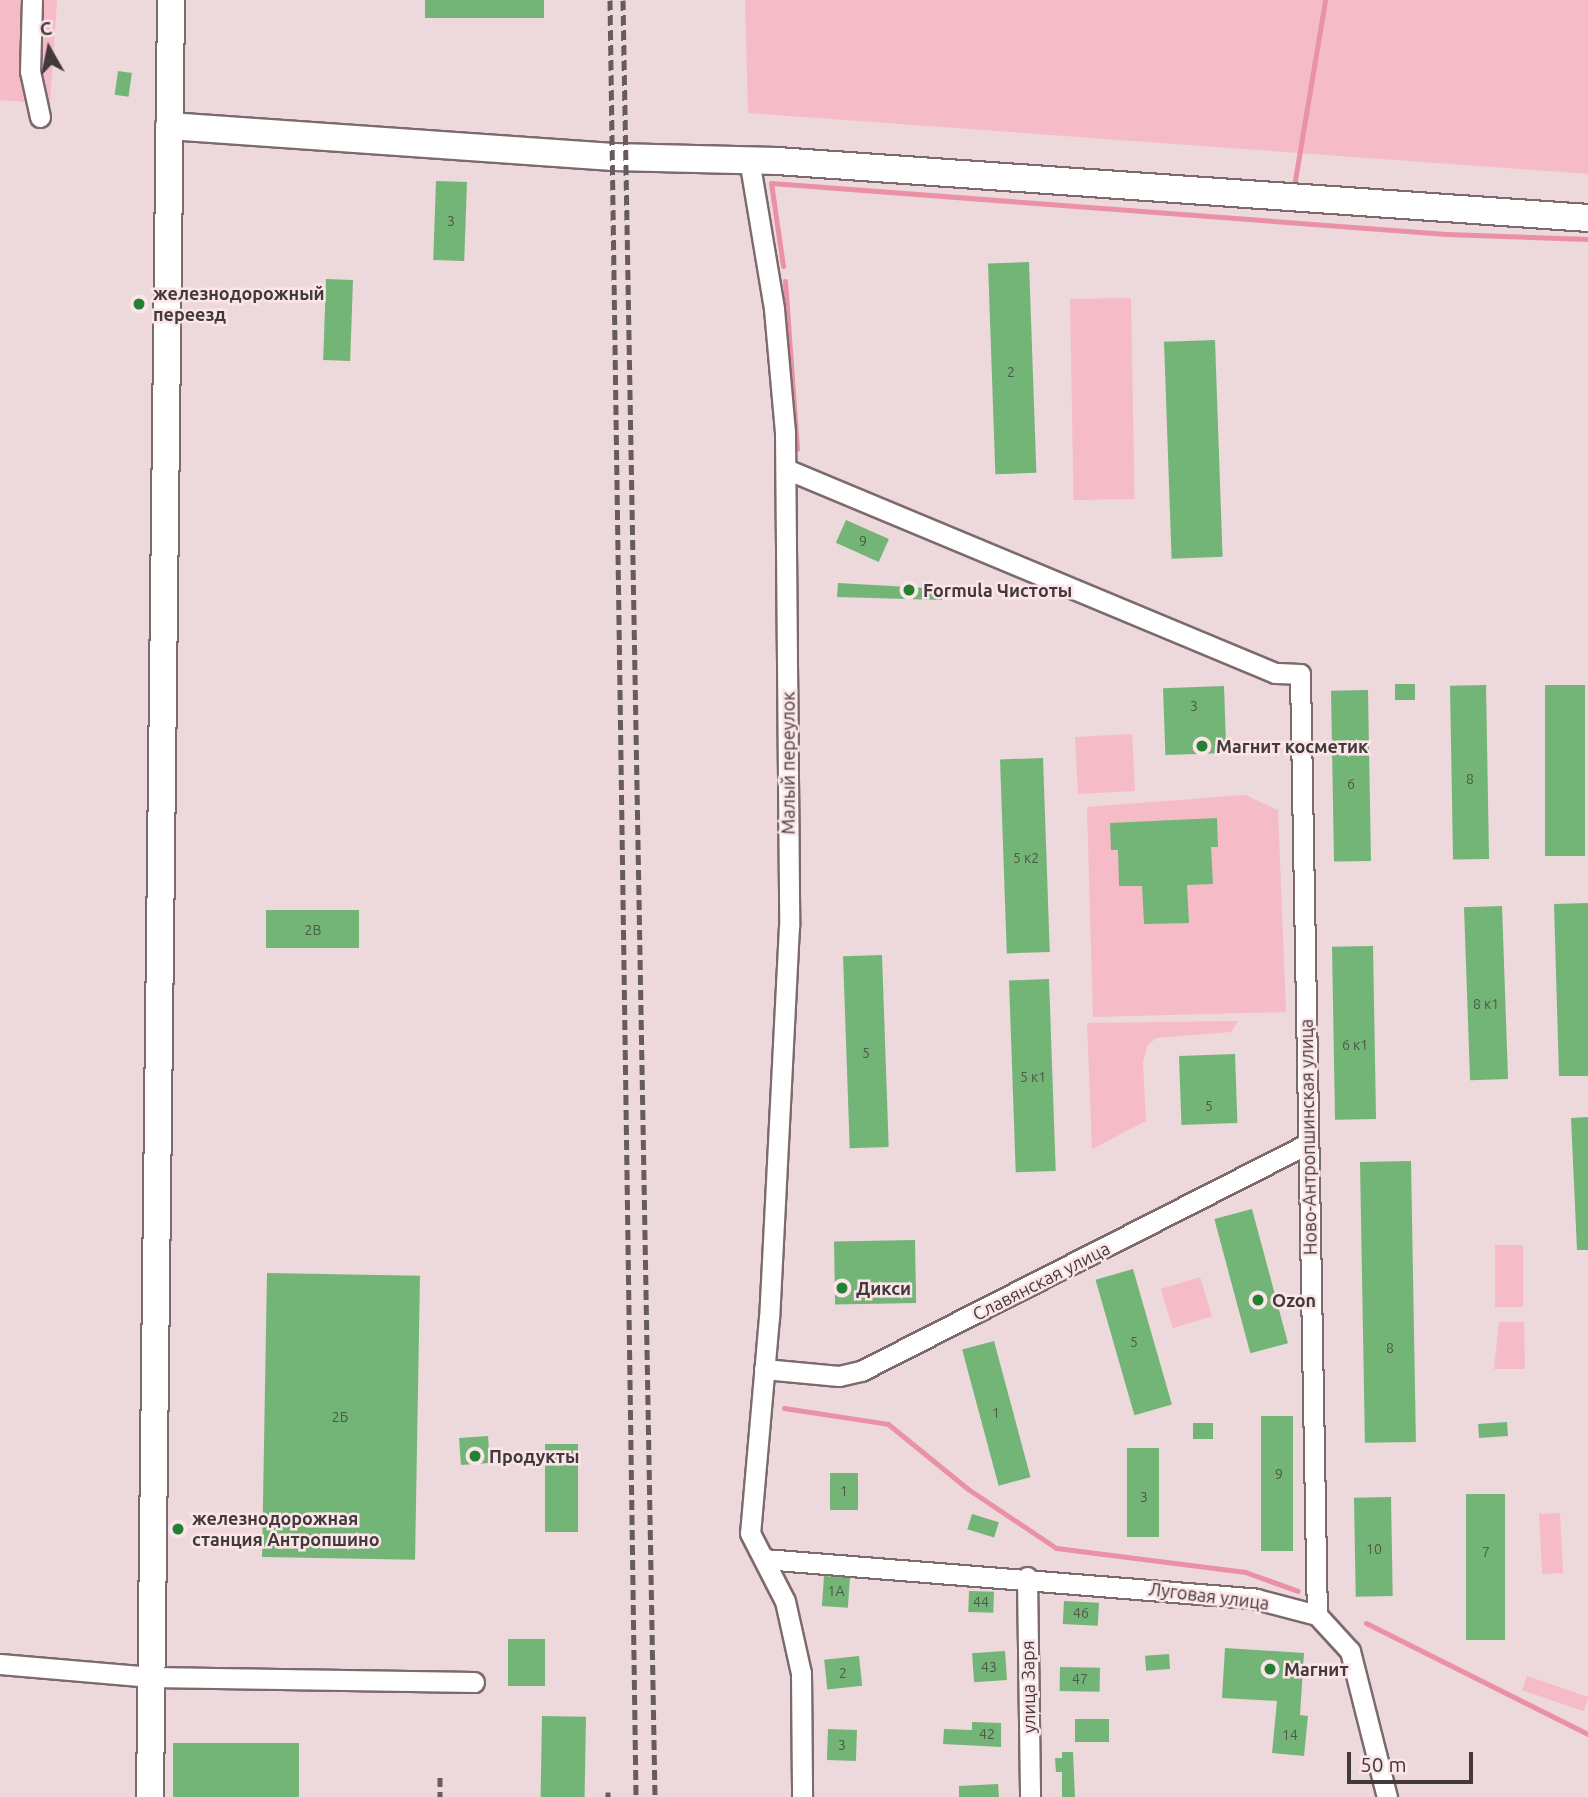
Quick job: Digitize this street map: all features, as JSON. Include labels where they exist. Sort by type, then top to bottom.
[{"type":"street","points":[[33,0],[30,71],[40,117]]},
{"type":"street","points":[[149,1797],[171,0]]},
{"type":"street","points":[[169,126],[613,157],[749,159],[1588,218]]},
{"type":"street","name":"Малый переулок","points":[[749,159],[774,309],[786,469],[789,926],[764,1369],[751,1533],[785,1601],[801,1674],[802,1797]]},
{"type":"street","name":"Ново-Антропшинская улица","points":[[786,469],[1275,673],[1300,674],[1317,1608]]},
{"type":"street","name":"Славянская улица","points":[[764,1369],[839,1376],[861,1371],[1307,1144]]},
{"type":"street","name":"Луговая улица","points":[[764,1559],[1027,1577],[1256,1599],[1317,1608]]},
{"type":"street","name":"улица Заря","points":[[1027,1577],[1030,1797]]},
{"type":"street","points":[[1317,1608],[1350,1651],[1387,1797]]},
{"type":"street","points":[[0,1664],[151,1677],[474,1682]]},
{"type":"shaded area","points":[[0,0],[57,0],[50,104],[0,100]]},
{"type":"shaded area","points":[[745,0],[1588,0],[1588,174],[748,113]]},
{"type":"shaded area","points":[[1131,298],[1135,499],[1074,500],[1070,299]]},
{"type":"shaded area","points":[[1132,734],[1135,791],[1078,794],[1075,737]]},
{"type":"shaded area","points":[[1245,795],[1278,810],[1286,1012],[1093,1017],[1087,807]]},
{"type":"shaded area","points":[[1238,1021],[1231,1032],[1156,1038],[1147,1046],[1143,1063],[1146,1121],[1092,1149],[1087,1023]]},
{"type":"shaded area","points":[[1495,1245],[1523,1245],[1523,1307],[1495,1307]]},
{"type":"shaded area","points":[[1200,1277],[1212,1316],[1173,1328],[1161,1289]]},
{"type":"shaded area","points":[[1499,1322],[1524,1322],[1525,1369],[1494,1369]]},
{"type":"shaded area","points":[[1560,1513],[1563,1573],[1542,1574],[1539,1514]]},
{"type":"shaded area","points":[[1527,1676],[1588,1697],[1584,1711],[1522,1690]]},
{"type":"building","points":[[425,0],[544,0],[544,18],[425,18]]},
{"type":"building","points":[[118,71],[132,73],[129,97],[115,95]]},
{"type":"building","points":[[436,181],[467,182],[464,261],[433,260]]},
{"type":"building","points":[[1029,262],[1036,473],[995,474],[988,263]]},
{"type":"building","points":[[326,279],[353,280],[350,361],[323,360]]},
{"type":"building","points":[[1215,340],[1223,557],[1172,559],[1164,342]]},
{"type":"building","points":[[846,520],[889,539],[879,562],[836,543]]},
{"type":"building","points":[[838,583],[943,589],[942,600],[837,597]]},
{"type":"building","points":[[1395,684],[1415,684],[1415,700],[1395,700]]},
{"type":"building","points":[[1486,685],[1489,859],[1453,860],[1450,686]]},
{"type":"building","points":[[1545,685],[1585,685],[1585,856],[1545,856]]},
{"type":"building","points":[[1224,686],[1226,753],[1165,755],[1163,688]]},
{"type":"building","points":[[1368,690],[1371,861],[1334,862],[1331,691]]},
{"type":"building","points":[[1043,758],[1050,952],[1007,953],[1000,760]]},
{"type":"building","points":[[1217,818],[1218,847],[1211,847],[1213,884],[1187,885],[1189,923],[1144,924],[1142,886],[1119,886],[1118,850],[1111,850],[1110,823]]},
{"type":"building","points":[[1588,903],[1588,1076],[1559,1076],[1554,904]]},
{"type":"building","points":[[1502,906],[1508,1079],[1470,1080],[1464,907]]},
{"type":"building","points":[[266,910],[359,910],[359,948],[266,948]]},
{"type":"building","points":[[1373,946],[1376,1119],[1335,1120],[1332,947]]},
{"type":"building","points":[[882,955],[889,1147],[850,1148],[843,956]]},
{"type":"building","points":[[1049,979],[1056,1171],[1016,1172],[1009,980]]},
{"type":"building","points":[[1235,1054],[1237,1123],[1181,1125],[1179,1056]]},
{"type":"building","points":[[1588,1117],[1588,1250],[1577,1250],[1571,1118]]},
{"type":"building","points":[[1411,1161],[1416,1442],[1365,1443],[1360,1162]]},
{"type":"building","points":[[1252,1209],[1288,1343],[1250,1353],[1214,1219]]},
{"type":"building","points":[[915,1240],[916,1303],[835,1304],[834,1241]]},
{"type":"building","points":[[1133,1269],[1172,1405],[1134,1415],[1096,1280]]},
{"type":"building","points":[[267,1273],[420,1276],[415,1560],[262,1557]]},
{"type":"building","points":[[994,1341],[1030,1477],[999,1486],[962,1350]]},
{"type":"building","points":[[1261,1416],[1293,1416],[1293,1551],[1261,1551]]},
{"type":"building","points":[[1507,1422],[1508,1436],[1479,1438],[1478,1424]]},
{"type":"building","points":[[1193,1423],[1213,1423],[1213,1439],[1193,1439]]},
{"type":"building","name":"Продукты","points":[[488,1436],[490,1463],[461,1465],[459,1438]]},
{"type":"building","points":[[545,1444],[578,1444],[578,1532],[545,1532]]},
{"type":"building","points":[[1127,1448],[1159,1448],[1159,1537],[1127,1537]]},
{"type":"building","points":[[830,1473],[858,1473],[858,1510],[830,1510]]},
{"type":"building","points":[[1466,1494],[1505,1494],[1505,1640],[1466,1640]]},
{"type":"building","points":[[1391,1497],[1393,1596],[1356,1597],[1354,1498]]},
{"type":"building","points":[[972,1514],[999,1522],[994,1537],[967,1529]]},
{"type":"building","points":[[824,1576],[850,1578],[848,1608],[822,1606]]},
{"type":"building","points":[[969,1591],[994,1592],[993,1613],[968,1612]]},
{"type":"building","points":[[1064,1601],[1099,1603],[1098,1626],[1063,1624]]},
{"type":"building","points":[[508,1639],[545,1639],[545,1686],[508,1686]]},
{"type":"building","points":[[1225,1648],[1304,1653],[1300,1715],[1308,1716],[1304,1756],[1272,1753],[1277,1701],[1222,1698]]},
{"type":"building","points":[[1005,1651],[1007,1680],[974,1682],[972,1653]]},
{"type":"building","points":[[1169,1654],[1170,1669],[1146,1671],[1145,1656]]},
{"type":"building","points":[[859,1656],[862,1686],[827,1689],[824,1660]]},
{"type":"building","points":[[1060,1667],[1100,1668],[1100,1692],[1060,1691]]},
{"type":"building","points":[[542,1716],[586,1717],[585,1797],[541,1797]]},
{"type":"building","points":[[1075,1719],[1109,1719],[1109,1742],[1075,1742]]},
{"type":"building","points":[[972,1722],[1001,1723],[1001,1747],[943,1744],[944,1729],[972,1730]]},
{"type":"building","points":[[828,1729],[857,1730],[856,1761],[827,1760]]},
{"type":"building","points":[[173,1743],[299,1743],[299,1797],[173,1797]]},
{"type":"building","points":[[1062,1752],[1073,1752],[1075,1797],[1062,1797],[1062,1772],[1056,1772],[1055,1758],[1062,1758]]},
{"type":"building","points":[[998,1784],[999,1797],[959,1797],[959,1786]]},
{"type":"waterway","points":[[1294,186],[1325,0]]},
{"type":"waterway","points":[[783,266],[771,183],[1446,234],[1588,239]]},
{"type":"waterway","points":[[785,281],[797,449]]},
{"type":"waterway","points":[[784,1408],[888,1424],[968,1489],[1056,1548],[1245,1572],[1298,1591]]},
{"type":"waterway","points":[[1366,1623],[1588,1734]]},
{"type":"railway","points":[[610,0],[636,1797]]},
{"type":"railway","points":[[623,0],[655,1797]]},
{"type":"railway","points":[[440,1777],[440,1797]]},
{"type":"railway","points":[[608,1792],[608,1797]]},
{"type":"place","name":"железнодорожный переезд","points":[[139,304]]},
{"type":"place","name":"Formula Чистоты","points":[[909,590]]},
{"type":"place","name":"Магнит косметик","points":[[1202,746]]},
{"type":"place","name":"Дикси","points":[[842,1288]]},
{"type":"place","name":"Ozon","points":[[1258,1300]]},
{"type":"place","name":"Продукты","points":[[475,1456]]},
{"type":"place","name":"железнодорожная станция Антропшино","points":[[178,1529]]},
{"type":"place","name":"Магнит","points":[[1270,1669]]}]
